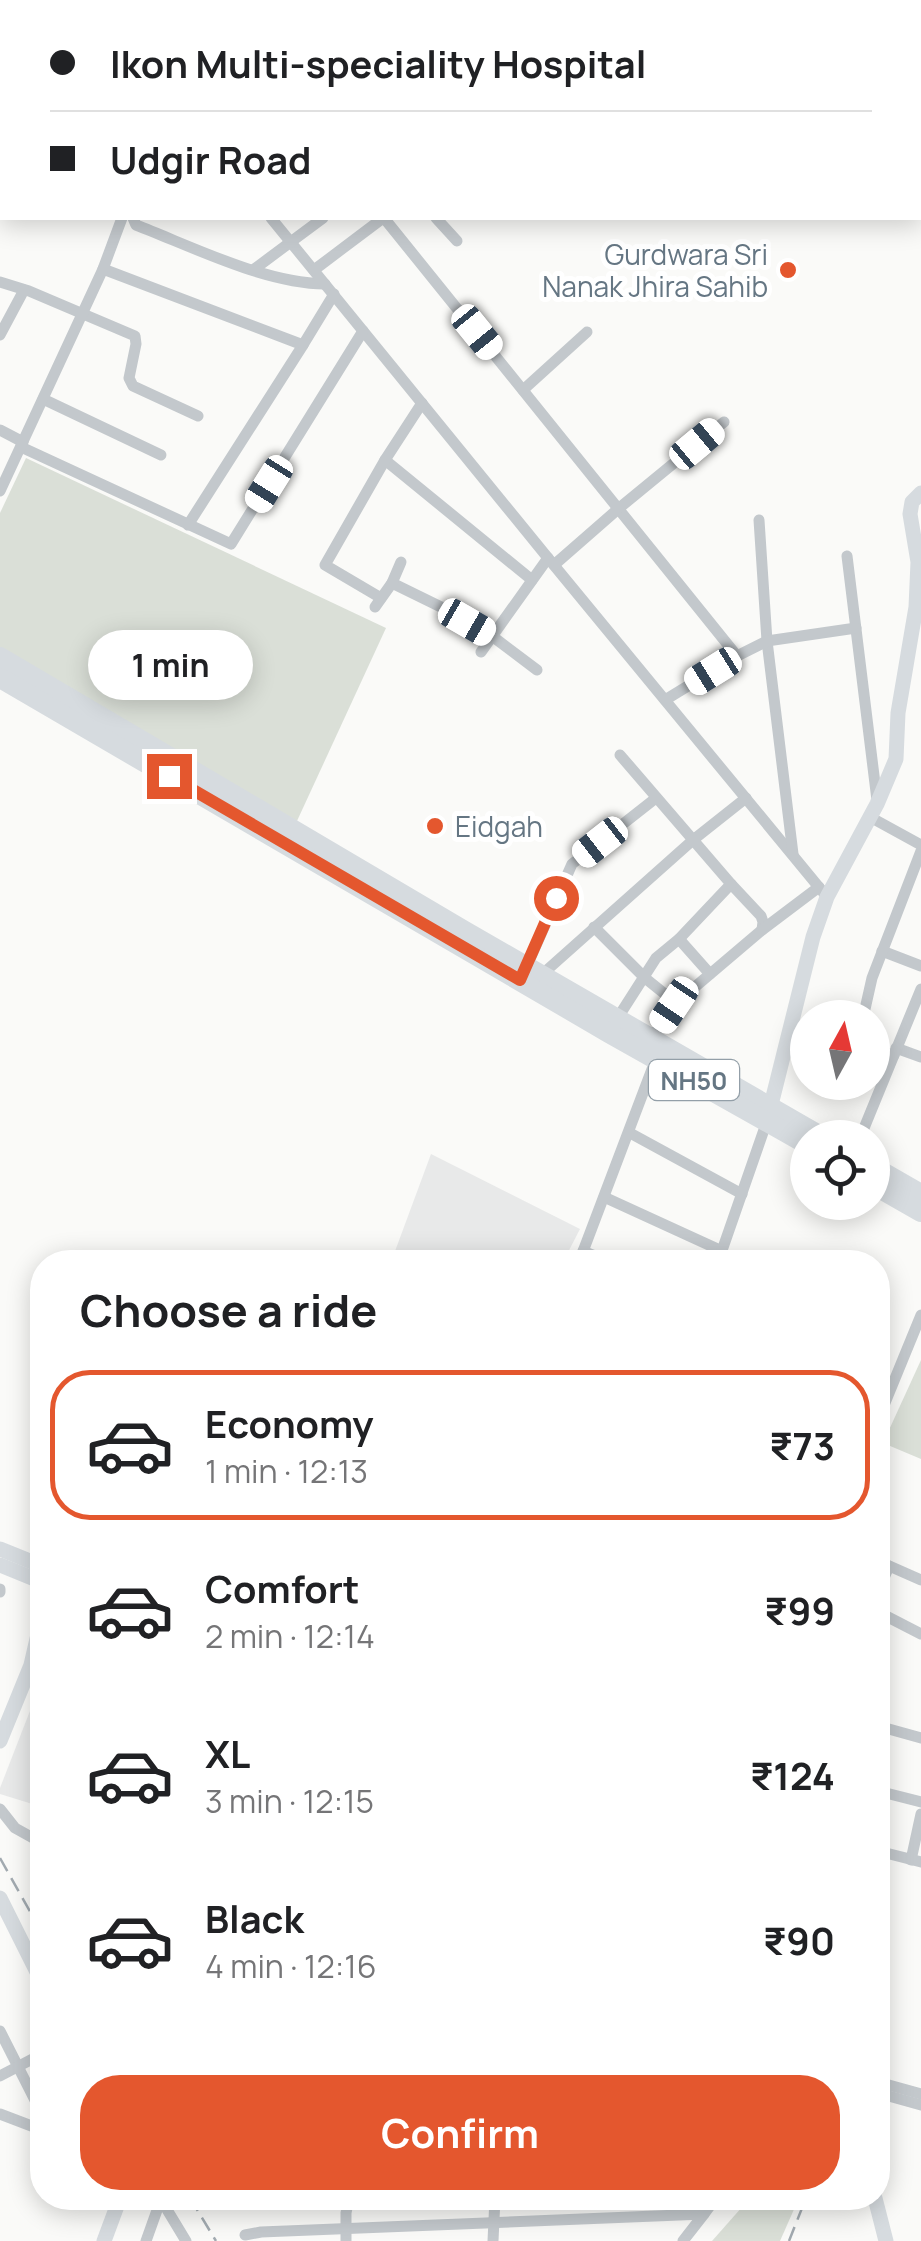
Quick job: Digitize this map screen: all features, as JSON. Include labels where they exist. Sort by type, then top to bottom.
[{"type":"highway","name":"NH50","points":[[0,657],[529,977],[618,1019],[653,1048]]},
{"type":"highway","name":"NH50","points":[[0,678],[790,1123]]},
{"type":"highway","name":"NH50","points":[[769,1114],[790,1131]]},
{"type":"highway","points":[[890,1176],[921,1194]]},
{"type":"highway","points":[[890,1194],[921,1212]]},
{"type":"street","points":[[0,491],[103,269],[121,220]]},
{"type":"street","points":[[134,220],[136,225],[253,270],[330,289]]},
{"type":"street","points":[[273,220],[823,892]]},
{"type":"street","points":[[253,270],[321,220]]},
{"type":"street","points":[[314,270],[381,220]]},
{"type":"street","points":[[386,220],[737,656]]},
{"type":"street","points":[[438,220],[456,241]]},
{"type":"street","points":[[103,269],[303,345]]},
{"type":"street","points":[[0,282],[29,290],[135,336],[129,378],[133,386],[198,416]]},
{"type":"street","points":[[188,524],[303,345],[330,289]]},
{"type":"street","points":[[0,335],[24,290]]},
{"type":"street","points":[[0,430],[231,544],[363,331]]},
{"type":"street","points":[[523,390],[586,332]]},
{"type":"street","points":[[43,399],[161,455]]},
{"type":"street","points":[[401,562],[378,603],[324,565],[422,403]]},
{"type":"street","points":[[481,652],[532,580],[551,562],[724,422]]},
{"type":"street","points":[[385,460],[532,580]]},
{"type":"street","points":[[804,1000],[823,892],[874,811],[896,759],[898,713],[916,607],[916,518],[910,514],[912,502],[921,493]]},
{"type":"street","points":[[759,520],[767,641],[793,855]]},
{"type":"street","points":[[847,556],[874,811],[921,848],[915,886],[882,952],[867,1000]]},
{"type":"street","points":[[392,582],[492,636],[537,670]]},
{"type":"street","points":[[665,700],[767,641],[856,628]]},
{"type":"street","points":[[620,756],[761,916],[762,930]]},
{"type":"street","points":[[529,977],[572,864],[656,798]]},
{"type":"street","points":[[529,977],[746,798]]},
{"type":"street","points":[[618,1019],[656,958],[731,884]]},
{"type":"street","points":[[584,1250],[630,1133],[653,1048],[676,1003],[762,930],[823,892]]},
{"type":"street","points":[[594,927],[676,1003]]},
{"type":"street","points":[[679,939],[710,974]]},
{"type":"street","points":[[882,952],[921,966]]},
{"type":"street","points":[[867,1120],[921,989]]},
{"type":"street","points":[[890,1051],[921,1057]]},
{"type":"street","points":[[722,1250],[790,1056]]},
{"type":"street","points":[[630,1133],[742,1194]]},
{"type":"street","points":[[604,1196],[707,1250]]},
{"type":"street","points":[[890,1391],[921,1315]]},
{"type":"street","points":[[0,1549],[30,1561]]},
{"type":"street","points":[[0,1565],[30,1577]]},
{"type":"street","points":[[890,1566],[921,1580]]},
{"type":"street","points":[[890,1618],[921,1634]]},
{"type":"street","points":[[0,1742],[30,1667]]},
{"type":"street","points":[[890,1729],[921,1738]]},
{"type":"street","points":[[890,1795],[921,1802]]},
{"type":"street","points":[[0,1808],[15,1828],[30,1836]]},
{"type":"street","points":[[890,1854],[916,1861],[921,1814]]},
{"type":"street","points":[[0,1898],[30,1959]]},
{"type":"street","points":[[0,2031],[30,2090]]},
{"type":"street","points":[[0,2076],[30,2060]]},
{"type":"street","points":[[890,2085],[921,2094]]},
{"type":"street","points":[[890,2097],[921,2106]]},
{"type":"street","points":[[0,2114],[30,2125]]},
{"type":"street","points":[[104,2241],[116,2210]]},
{"type":"street","points":[[146,2241],[157,2210]]},
{"type":"street","points":[[168,2210],[186,2241]]},
{"type":"street","points":[[492,2241],[494,2210]]},
{"type":"street","points":[[683,2241],[707,2210]]},
{"type":"street","points":[[878,2210],[886,2241]]},
{"type":"street","points":[[245,2235],[346,2234],[493,2222],[704,2214]]},
{"type":"shaded area","points":[[26,458],[386,628],[297,821],[0,654],[0,513]]},
{"type":"shaded area","points":[[431,1154],[580,1229],[569,1250],[395,1250]]},
{"type":"shaded area","points":[[921,1360],[921,1459],[890,1446],[890,1428]]},
{"type":"shaded area","points":[[30,1711],[30,1803],[0,1794]]},
{"type":"shaded area","points":[[739,2210],[794,2210],[780,2241],[712,2241]]},
{"type":"railway","points":[[0,1858],[30,1912]]},
{"type":"railway","points":[[197,2210],[216,2241]]},
{"type":"railway","points":[[789,2241],[801,2210]]},
{"type":"place","name":"Gurdwara Sri Nanak Jhira Sahib","points":[[788,270]]},
{"type":"place","name":"Eidgah","points":[[435,826]]},
{"type":"route","points":[[169,776],[520,980],[556,898]]}]
